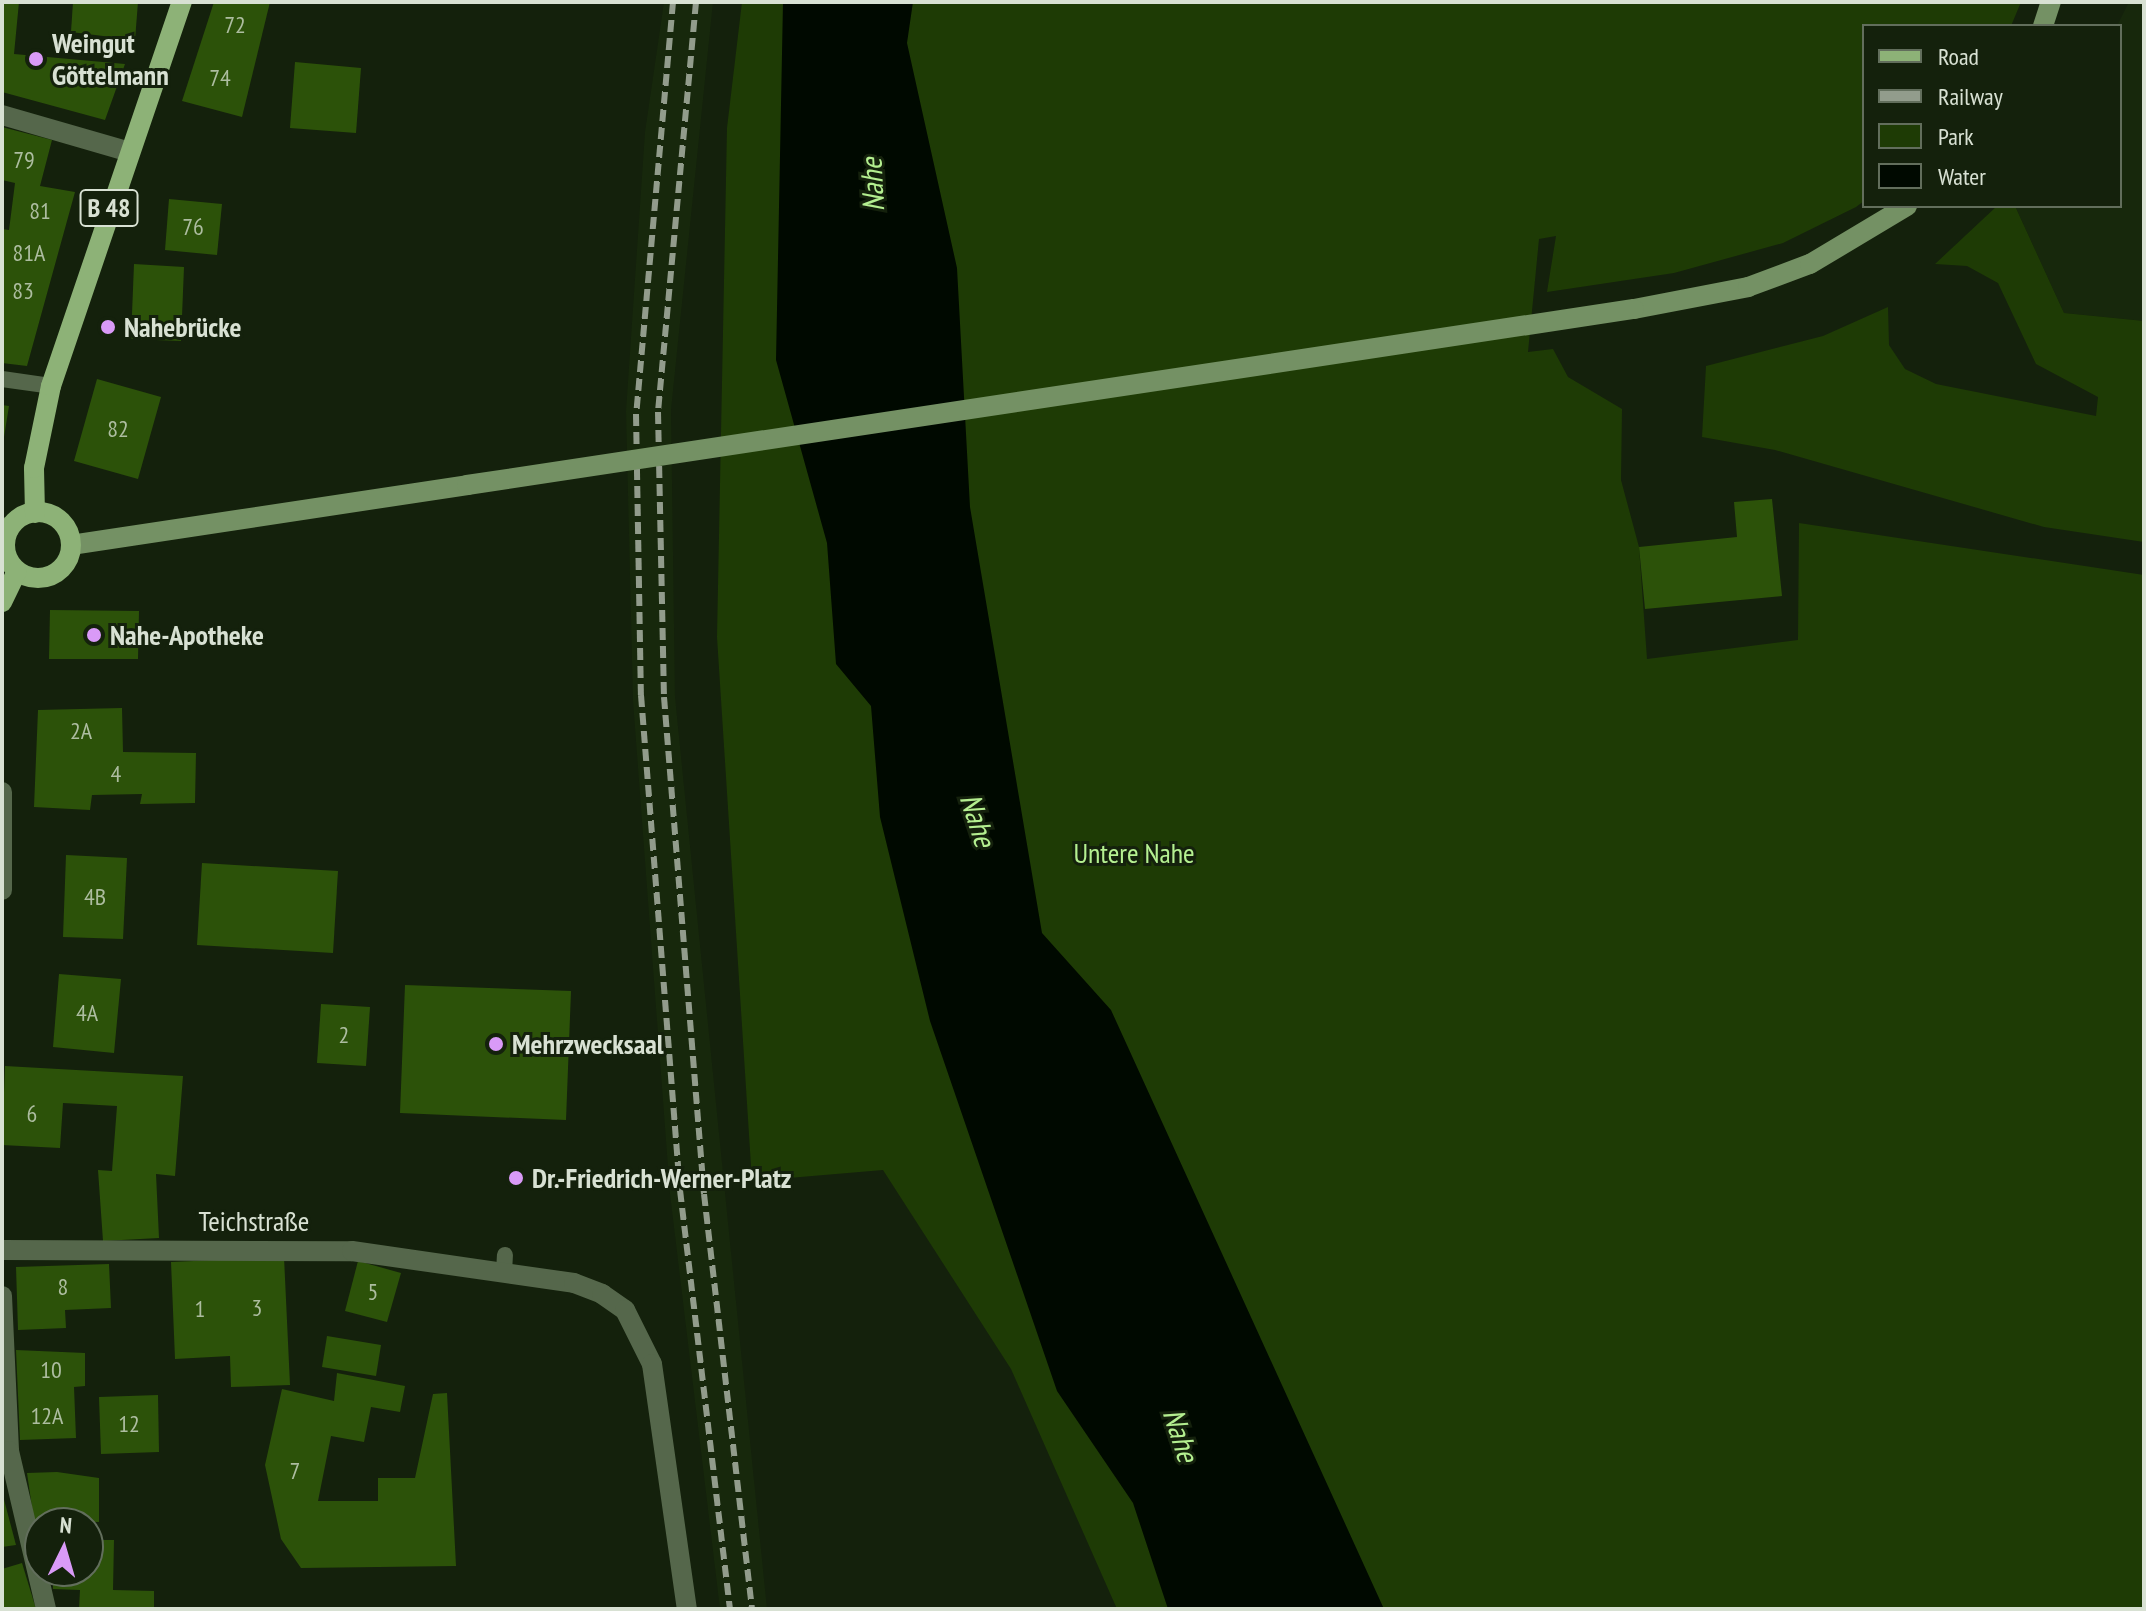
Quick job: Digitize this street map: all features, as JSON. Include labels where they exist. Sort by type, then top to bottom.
[{"type":"main road","name":"B 48","points":[[35,513],[34,468],[51,386],[127,151],[182,2]]},
{"type":"main road","points":[[35,513],[63,524],[71,545],[64,565],[48,577],[17,571],[5,552],[5,528],[35,513]]},
{"type":"main road","points":[[2,602],[17,571]]},
{"type":"street","points":[[2044,24],[2051,2]]},
{"type":"street","points":[[2,115],[127,151]]},
{"type":"street","points":[[71,545],[1634,309],[1748,287],[1810,264],[1904,208]]},
{"type":"street","points":[[2,792],[2,890]]},
{"type":"street","name":"Teichstraße","points":[[2,1250],[301,1247],[505,1264],[602,1294],[642,1334],[687,1609]]},
{"type":"street","points":[[2,1296],[9,1451],[46,1609]]},
{"type":"lane","points":[[2,379],[51,386]]},
{"type":"shaded area","points":[[664,2],[713,2],[671,410],[675,697],[767,1609],[720,1609],[670,1194],[633,701],[626,411],[645,132]]},
{"type":"shaded area","points":[[2129,2],[2144,2],[2144,321],[2064,313],[2016,208],[2122,208],[2122,24],[2118,24]]},
{"type":"green space","name":"Untere Nahe","points":[[742,2],[2021,2],[2012,24],[1862,24],[1862,202],[1783,243],[1674,273],[1547,292],[1556,236],[1539,239],[1528,352],[1553,349],[1568,377],[1622,409],[1621,480],[1639,547],[1647,659],[1798,640],[1799,523],[2144,575],[2144,1609],[1117,1609],[1011,1369],[883,1170],[752,1181],[717,637],[727,128]]},
{"type":"green space","points":[[1995,208],[2016,208],[2064,313],[2144,321],[2144,542],[2044,527],[1775,450],[1702,437],[1706,366],[1823,336],[1888,307],[1889,345],[1905,369],[1936,384],[2096,416],[2098,397],[2036,364],[1998,283],[1967,266],[1935,264]]},
{"type":"water","name":"Nahe","points":[[783,2],[913,2],[907,43],[957,268],[970,507],[1042,933],[1111,1010],[1384,1609],[1168,1609],[1133,1503],[1057,1391],[930,1021],[880,817],[871,706],[836,664],[827,543],[776,360]]},
{"type":"building","name":"Weingut Göttelmann","points":[[2,2],[19,2],[14,54],[125,64],[105,120],[2,92]]},
{"type":"building","name":"Weingut Göttelmann","points":[[73,2],[138,2],[135,40],[71,32]]},
{"type":"building","points":[[214,2],[270,2],[242,117],[182,101]]},
{"type":"building","points":[[295,62],[361,68],[356,133],[290,128]]},
{"type":"building","points":[[2,127],[52,140],[40,186],[75,192],[27,366],[2,363],[2,229],[9,230],[15,183],[2,180]]},
{"type":"building","points":[[169,199],[222,204],[217,255],[165,250]]},
{"type":"building","points":[[134,264],[184,267],[181,341],[131,339]]},
{"type":"building","points":[[97,379],[161,397],[138,479],[74,461]]},
{"type":"building","points":[[2,405],[9,406],[4,437],[2,437]]},
{"type":"building","points":[[1772,499],[1782,596],[1645,609],[1639,547],[1737,537],[1734,502]]},
{"type":"building","name":"Nahe-Apotheke","points":[[50,610],[139,611],[138,659],[49,659]]},
{"type":"building","points":[[122,708],[123,752],[196,753],[195,803],[140,804],[142,794],[92,795],[90,810],[34,807],[38,710]]},
{"type":"building","points":[[66,855],[127,858],[123,939],[63,937]]},
{"type":"building","points":[[202,863],[338,871],[333,953],[197,945]]},
{"type":"building","points":[[59,974],[121,979],[114,1053],[53,1047]]},
{"type":"building","points":[[405,985],[571,991],[566,1120],[400,1113]]},
{"type":"building","points":[[321,1004],[370,1007],[366,1066],[317,1063]]},
{"type":"building","points":[[5,1066],[183,1076],[175,1176],[156,1174],[159,1238],[103,1241],[98,1170],[112,1171],[117,1106],[63,1103],[60,1148],[2,1145]]},
{"type":"building","points":[[284,1257],[290,1385],[231,1387],[230,1356],[175,1359],[171,1262]]},
{"type":"building","points":[[358,1261],[401,1273],[387,1322],[345,1311]]},
{"type":"building","points":[[109,1264],[111,1308],[65,1310],[66,1328],[18,1330],[16,1267]]},
{"type":"building","points":[[327,1336],[381,1345],[376,1376],[322,1367]]},
{"type":"building","points":[[16,1350],[85,1353],[85,1386],[74,1387],[76,1438],[20,1440]]},
{"type":"building","points":[[337,1373],[405,1386],[400,1412],[371,1407],[364,1442],[331,1436],[318,1501],[378,1501],[378,1478],[415,1478],[433,1394],[447,1393],[456,1566],[301,1568],[281,1539],[265,1465],[282,1389],[334,1401]]},
{"type":"building","points":[[158,1395],[159,1452],[101,1454],[99,1397]]},
{"type":"building","points":[[57,1472],[99,1478],[99,1507],[32,1507],[27,1473]]},
{"type":"building","points":[[2,1492],[16,1545],[2,1547]]},
{"type":"building","points":[[104,1540],[114,1540],[113,1590],[154,1591],[154,1609],[79,1609],[80,1590],[53,1589],[104,1587]]},
{"type":"building","points":[[22,1563],[24,1587],[29,1587],[36,1609],[2,1609],[2,1569]]},
{"type":"railway","points":[[673,2],[636,414],[641,695],[680,1190],[730,1609]]},
{"type":"railway","points":[[696,2],[658,412],[664,697],[704,1194],[752,1609]]},
{"type":"place","name":"Weingut Göttelmann","points":[[36,59]]},
{"type":"place","name":"Nahebrücke","points":[[108,327]]},
{"type":"place","name":"Nahe-Apotheke","points":[[94,635]]},
{"type":"place","name":"Mehrzwecksaal","points":[[496,1044]]},
{"type":"place","name":"Dr.-Friedrich-Werner-Platz","points":[[516,1178]]}]
